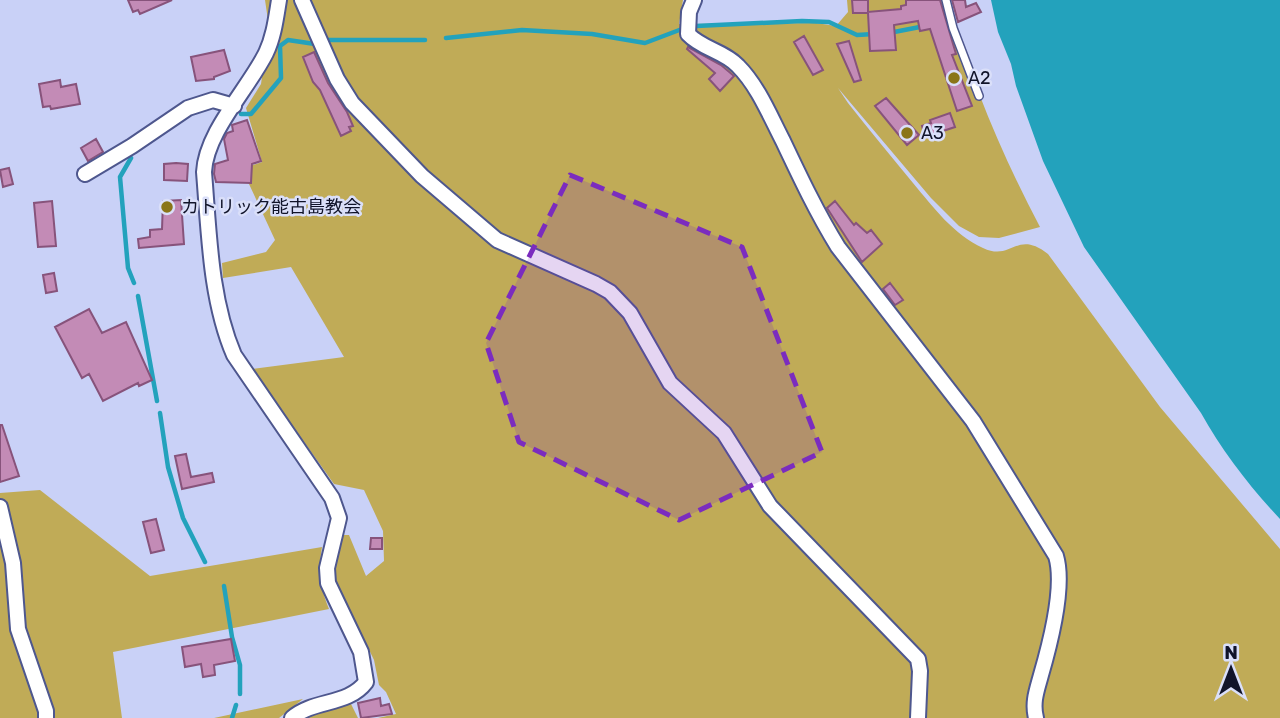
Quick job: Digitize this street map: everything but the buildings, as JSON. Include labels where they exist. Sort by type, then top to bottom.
[{"type":"street","points":[[279,0],[269,47],[215,134],[205,163],[214,275],[225,331],[234,355],[332,498],[338,518],[327,568],[328,583],[361,652],[365,669],[366,682],[358,692],[312,706],[292,718]]},
{"type":"street","points":[[302,0],[337,79],[352,103],[422,176],[498,240],[610,292],[630,313],[670,383],[724,433],[770,506],[918,659],[918,718]]},
{"type":"street","points":[[694,0],[689,12],[688,34],[737,65],[748,79],[773,121],[838,247],[973,421],[1056,556],[1059,566],[1059,592],[1035,693],[1036,718]]},
{"type":"street","points":[[85,174],[188,108],[213,100],[234,106]]},
{"type":"street","points":[[0,507],[13,563],[18,629],[46,711],[46,718]]},
{"type":"lane","points":[[946,0],[953,28],[979,96]]},
{"type":"highlighted area","points":[[570,175],[742,247],[822,452],[679,520],[519,442],[486,343]]},
{"type":"shaded area","points":[[265,0],[683,0],[679,24],[816,23],[836,26],[848,12],[847,0],[948,0],[966,59],[988,116],[1040,227],[999,238],[979,237],[959,226],[931,198],[838,88],[929,202],[962,235],[993,251],[1028,244],[1048,254],[1160,407],[1280,549],[1280,718],[378,718],[396,714],[386,692],[379,685],[374,660],[336,581],[334,567],[340,535],[349,535],[366,576],[384,561],[383,531],[364,490],[334,484],[252,369],[344,357],[291,267],[223,278],[222,263],[266,252],[275,240],[242,169],[262,162],[246,108],[261,84],[269,27]]},
{"type":"shaded area","points":[[40,490],[150,576],[322,547],[321,579],[329,609],[113,652],[122,718],[0,718],[0,493]]},
{"type":"shaded area","points":[[348,698],[358,718],[297,718]]},
{"type":"shaded area","points":[[303,699],[279,718],[214,718]]},
{"type":"water","points":[[991,0],[1280,0],[1280,519],[1227,455],[1201,413],[1084,247],[1043,161],[998,32]]},
{"type":"waterway","points":[[696,26],[829,22],[857,35],[874,34]]},
{"type":"waterway","points":[[889,33],[925,26]]},
{"type":"waterway","points":[[446,38],[522,30],[592,34],[645,43],[682,29]]},
{"type":"waterway","points":[[241,114],[251,114],[281,78],[280,46],[288,40],[315,44]]},
{"type":"waterway","points":[[326,40],[425,40]]},
{"type":"waterway","points":[[131,158],[120,177],[128,268],[134,283]]},
{"type":"waterway","points":[[138,296],[157,401]]},
{"type":"waterway","points":[[160,413],[168,467],[183,518],[205,562]]},
{"type":"waterway","points":[[224,586],[232,637],[240,665],[240,694]]},
{"type":"waterway","points":[[232,718],[236,705]]},
{"type":"place","name":"A2","points":[[954,78]]},
{"type":"place","name":"A3","points":[[907,133]]},
{"type":"place","name":"カトリック能古島教会","points":[[167,207]]}]
